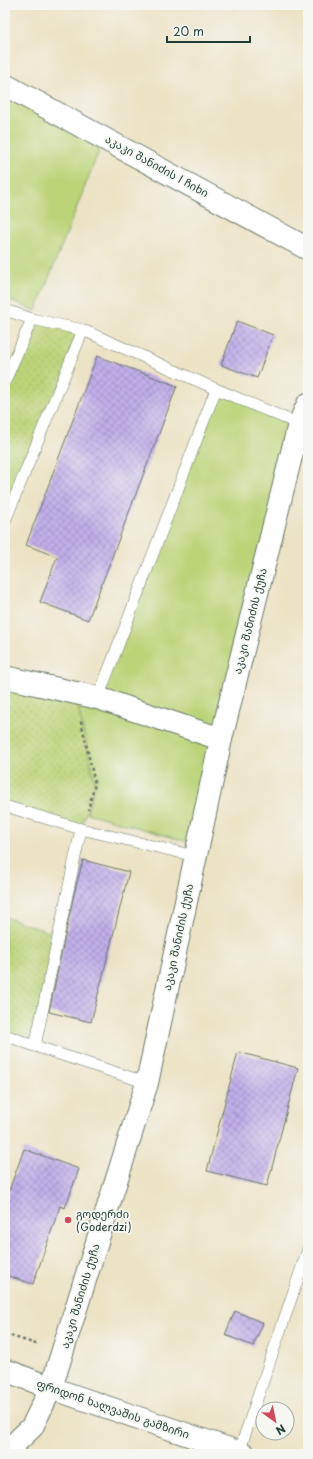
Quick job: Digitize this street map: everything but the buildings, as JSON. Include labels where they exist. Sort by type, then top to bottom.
[{"type":"street","name":"აკაკი შანიძის I ჩიხი","points":[[5,85],[308,248]]},
{"type":"street","name":"აკაკი შანიძის ქუჩა","points":[[5,1453],[32,1427],[51,1388],[147,1083],[221,739],[299,424],[308,404]]},
{"type":"street","points":[[5,677],[98,698],[221,739]]},
{"type":"street","name":"ფრიდონ ხალვაშის გამზირი","points":[[5,1370],[51,1388],[242,1453]]},
{"type":"lane","points":[[5,310],[32,319],[83,330],[216,390],[299,424]]},
{"type":"lane","points":[[5,380],[32,319]]},
{"type":"lane","points":[[5,521],[83,330]]},
{"type":"lane","points":[[98,698],[216,390]]},
{"type":"lane","points":[[5,806],[81,829],[196,856]]},
{"type":"lane","points":[[35,1046],[81,829]]},
{"type":"lane","points":[[5,1035],[147,1083]]},
{"type":"lane","points":[[242,1453],[308,1249]]},
{"type":"path","points":[[75,693],[95,784],[81,829]]},
{"type":"path","points":[[5,1334],[62,1353]]},
{"type":"green space","points":[[5,85],[104,138],[36,311],[5,298]]},
{"type":"green space","points":[[32,319],[83,330],[5,521],[5,381]]},
{"type":"green space","points":[[216,389],[299,424],[198,845],[87,813],[95,784],[75,693],[98,698]]},
{"type":"green space","points":[[5,677],[75,693],[95,784],[81,829],[5,806]]},
{"type":"green space","points":[[5,917],[58,935],[35,1046],[5,1035]]},
{"type":"place","name":"გოდერძი (Goderdzi)","points":[[68,1220]]}]
